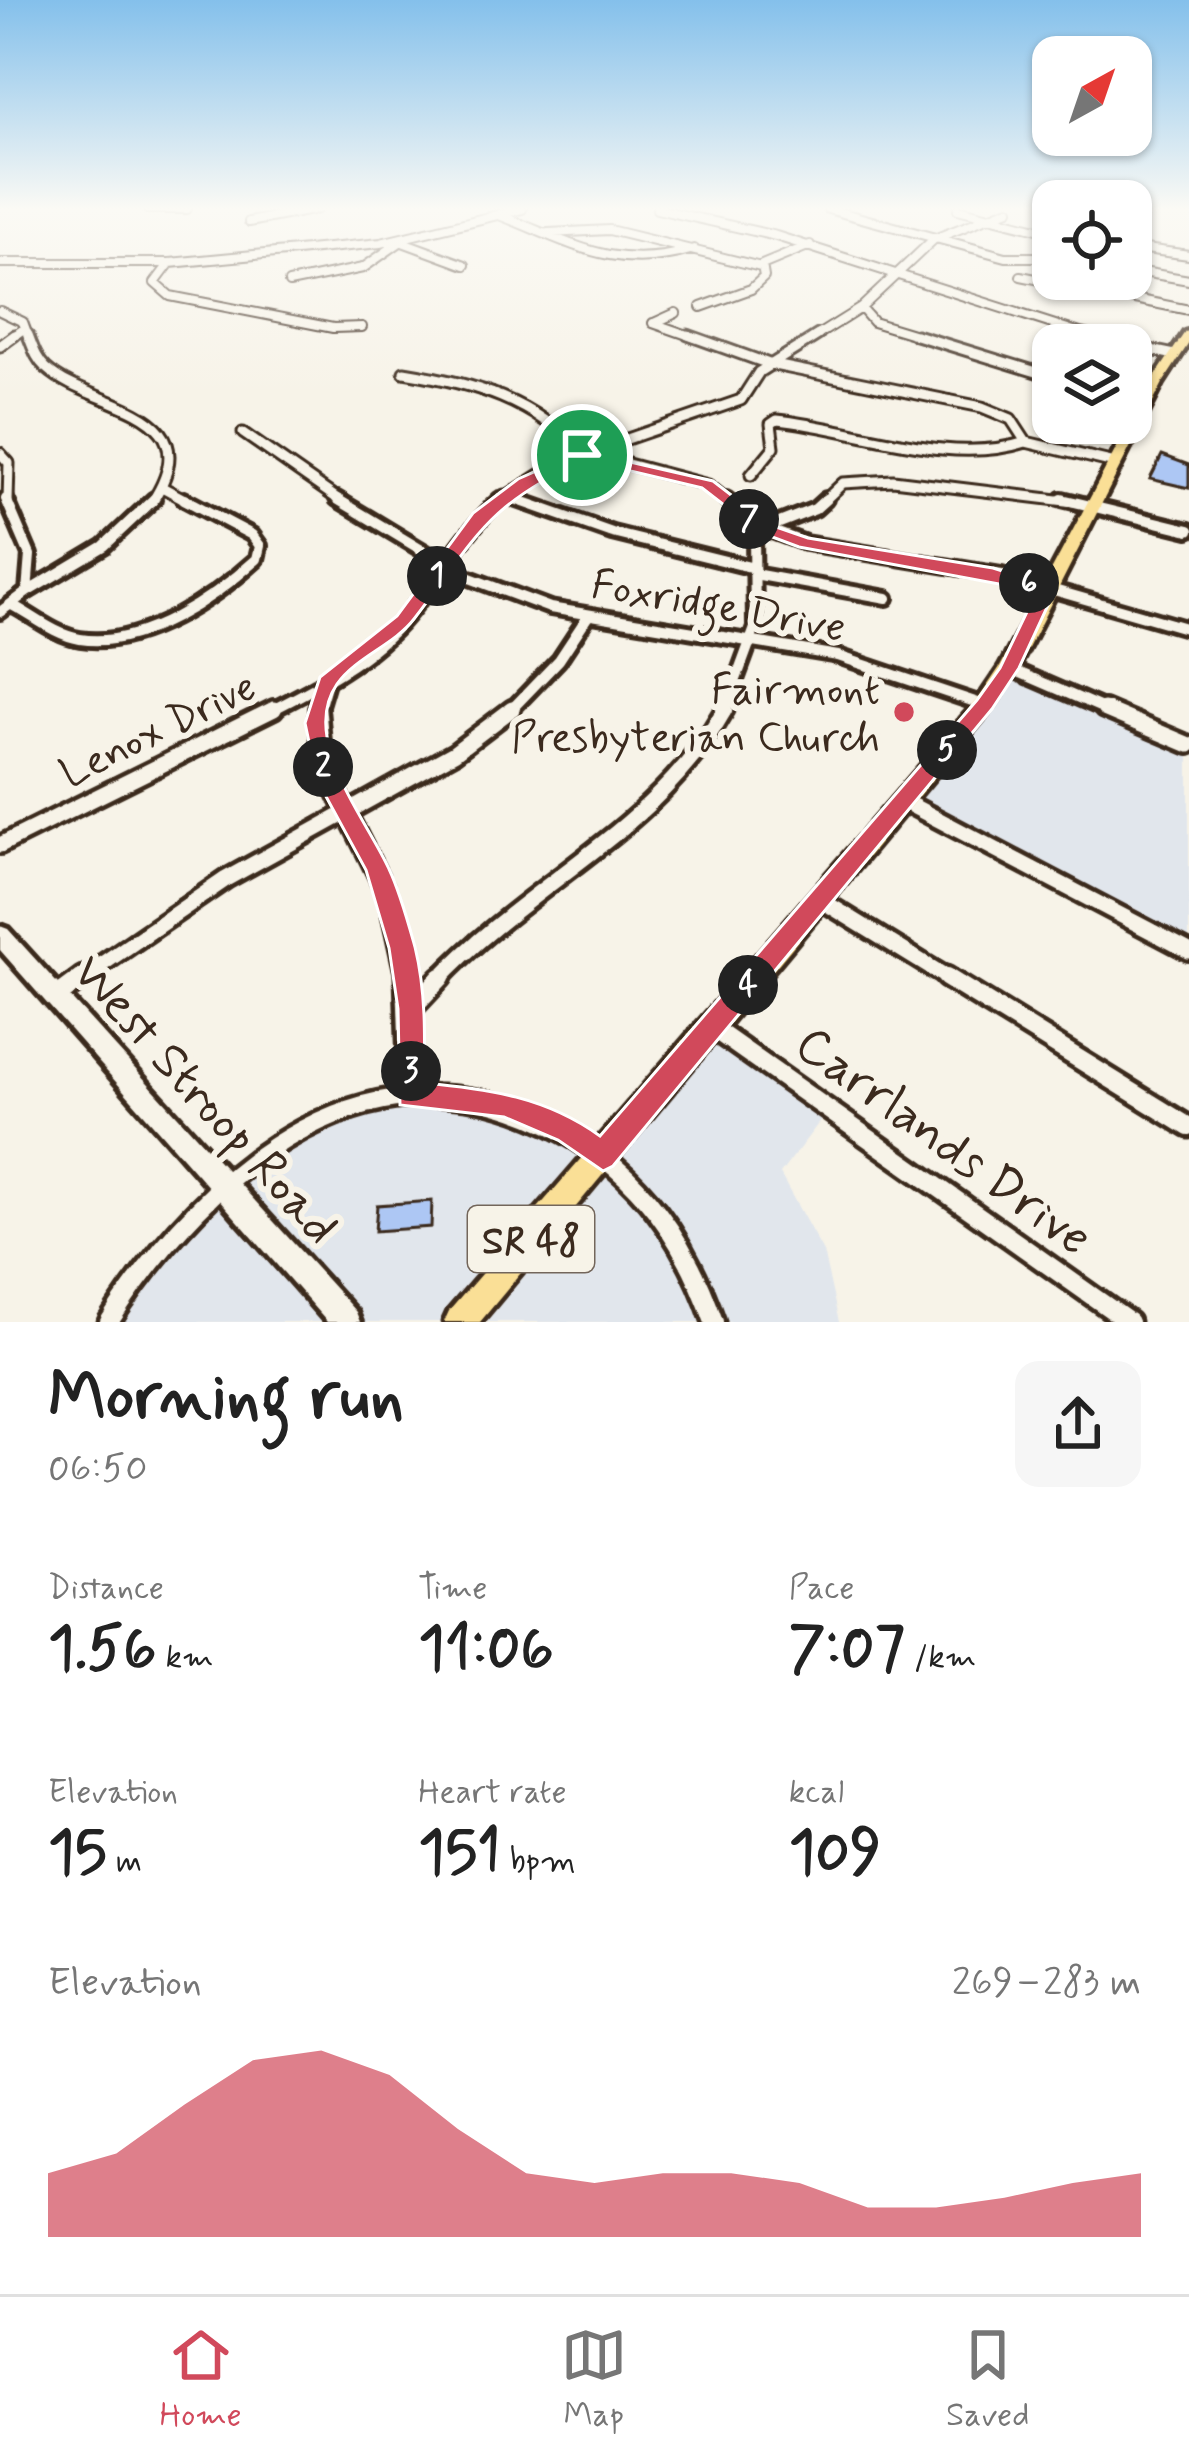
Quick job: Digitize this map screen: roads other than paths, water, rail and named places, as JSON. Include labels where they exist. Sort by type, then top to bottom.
[{"type":"main road","name":"SR 48","points":[[1152,383],[1189,334]]},
{"type":"main road","name":"SR 48","points":[[460,1322],[984,705],[1009,668],[1122,444]]},
{"type":"main road","name":"West Stroop Road","points":[[0,935],[346,1322]]},
{"type":"street","points":[[164,271],[155,283],[170,296],[334,328],[362,327]]},
{"type":"street","points":[[290,284],[351,271]]},
{"type":"street","points":[[701,307],[757,286],[764,277],[762,271]]},
{"type":"street","points":[[882,271],[1041,324]]},
{"type":"street","name":"Lenox Drive","points":[[0,845],[327,682],[404,620],[467,530],[504,495],[586,454],[741,400],[770,364],[861,308],[904,271]]},
{"type":"street","points":[[1152,274],[1189,280]]},
{"type":"street","points":[[1022,276],[1189,310]]},
{"type":"street","points":[[861,308],[873,322]]},
{"type":"street","points":[[0,311],[21,320],[48,370],[154,425],[167,447],[162,487],[118,536],[6,609],[71,636],[121,638],[170,616],[257,559],[260,546],[252,535],[162,487]]},
{"type":"street","points":[[676,313],[653,323],[770,364],[982,407],[1011,419],[1026,442]]},
{"type":"street","points":[[843,320],[873,322],[1032,371]]},
{"type":"street","points":[[0,346],[25,328]]},
{"type":"street","points":[[1152,351],[1175,355]]},
{"type":"street","points":[[404,372],[460,383],[523,405],[586,454],[708,485],[764,529],[821,546],[993,573],[1187,629]]},
{"type":"street","points":[[751,475],[774,448],[773,421],[859,429],[974,453],[1026,442],[1114,464]]},
{"type":"street","name":"Foxridge Drive","points":[[243,433],[277,462],[444,566],[528,602],[877,666],[984,705]]},
{"type":"street","points":[[0,454],[10,463],[8,510],[30,555],[28,592]]},
{"type":"street","points":[[411,1009],[470,946],[603,850],[663,795],[720,720],[752,641],[752,536],[807,514],[836,486],[854,481],[908,481],[974,493],[1040,494],[1189,530]]},
{"type":"street","points":[[504,495],[612,533],[754,571],[886,598]]},
{"type":"street","points":[[56,997],[168,915],[346,812],[416,780],[493,728],[547,676],[587,616]]},
{"type":"street","points":[[1009,668],[1189,745]]},
{"type":"street","points":[[327,682],[317,708],[317,742],[328,780],[388,896],[411,1009],[410,1095]]},
{"type":"street","points":[[904,802],[1189,952]]},
{"type":"street","points":[[820,900],[1189,1127]]},
{"type":"street","name":"Carrlands Drive","points":[[711,1027],[1129,1322]]},
{"type":"street","points":[[110,1322],[171,1228],[262,1150],[308,1125],[410,1095],[505,1103],[568,1130],[626,1172],[661,1210],[690,1260],[713,1322]]},
{"type":"place","name":"Fairmont Presbyterian Church","points":[[904,712]]}]
